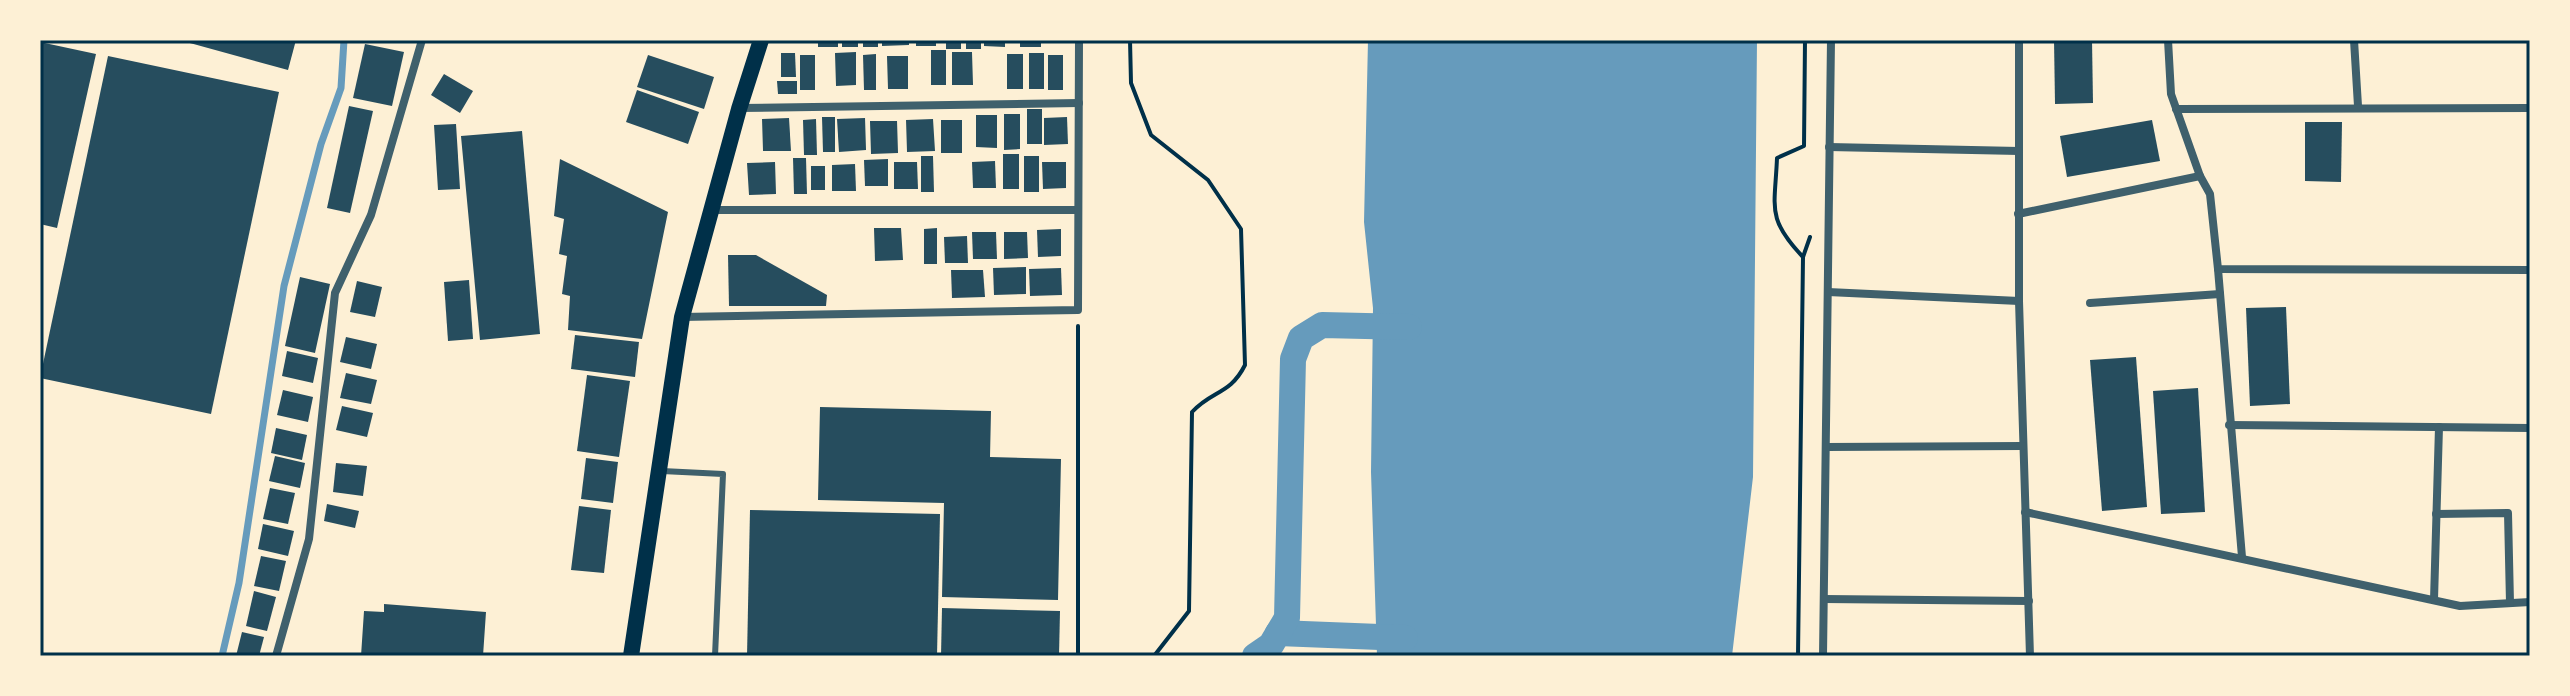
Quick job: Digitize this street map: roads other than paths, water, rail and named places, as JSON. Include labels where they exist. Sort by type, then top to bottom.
[{"type":"main road","points":[[631,656],[682,317],[761,40]]},
{"type":"street","points":[[276,656],[309,539],[335,293],[371,215],[422,40]]},
{"type":"street","points":[[682,317],[1078,310],[1079,40]]},
{"type":"street","points":[[1823,656],[1831,40]]},
{"type":"street","points":[[2019,40],[2019,301],[2030,656]]},
{"type":"street","points":[[2168,40],[2171,94],[2200,176],[2210,194],[2242,557]]},
{"type":"street","points":[[2354,40],[2358,106]]},
{"type":"street","points":[[739,109],[1079,103]]},
{"type":"street","points":[[2176,109],[2358,106],[2530,108]]},
{"type":"street","points":[[1829,147],[2019,151]]},
{"type":"street","points":[[2018,214],[2200,176]]},
{"type":"street","points":[[711,210],[1078,210]]},
{"type":"street","points":[[2218,269],[2530,270]]},
{"type":"street","points":[[1828,292],[2019,301]]},
{"type":"street","points":[[2090,303],[2220,294]]},
{"type":"street","points":[[2229,425],[2530,428]]},
{"type":"street","points":[[2434,600],[2439,427]]},
{"type":"street","points":[[1826,447],[2023,446]]},
{"type":"street","points":[[2025,512],[2460,606],[2530,602]]},
{"type":"street","points":[[2436,514],[2508,513],[2510,603]]},
{"type":"street","points":[[1824,599],[2029,601]]},
{"type":"lane","points":[[658,471],[723,474],[715,656]]},
{"type":"water","points":[[1368,40],[1757,40],[1753,477],[1732,656],[1377,656],[1371,472],[1373,308],[1364,222]]},
{"type":"waterway","points":[[222,656],[239,583],[284,286],[321,144],[341,88],[344,40]]},
{"type":"waterway","points":[[1255,656],[1271,645],[1287,618],[1293,359],[1301,338],[1322,325],[1409,327]]},
{"type":"waterway","points":[[1278,633],[1405,638]]}]
